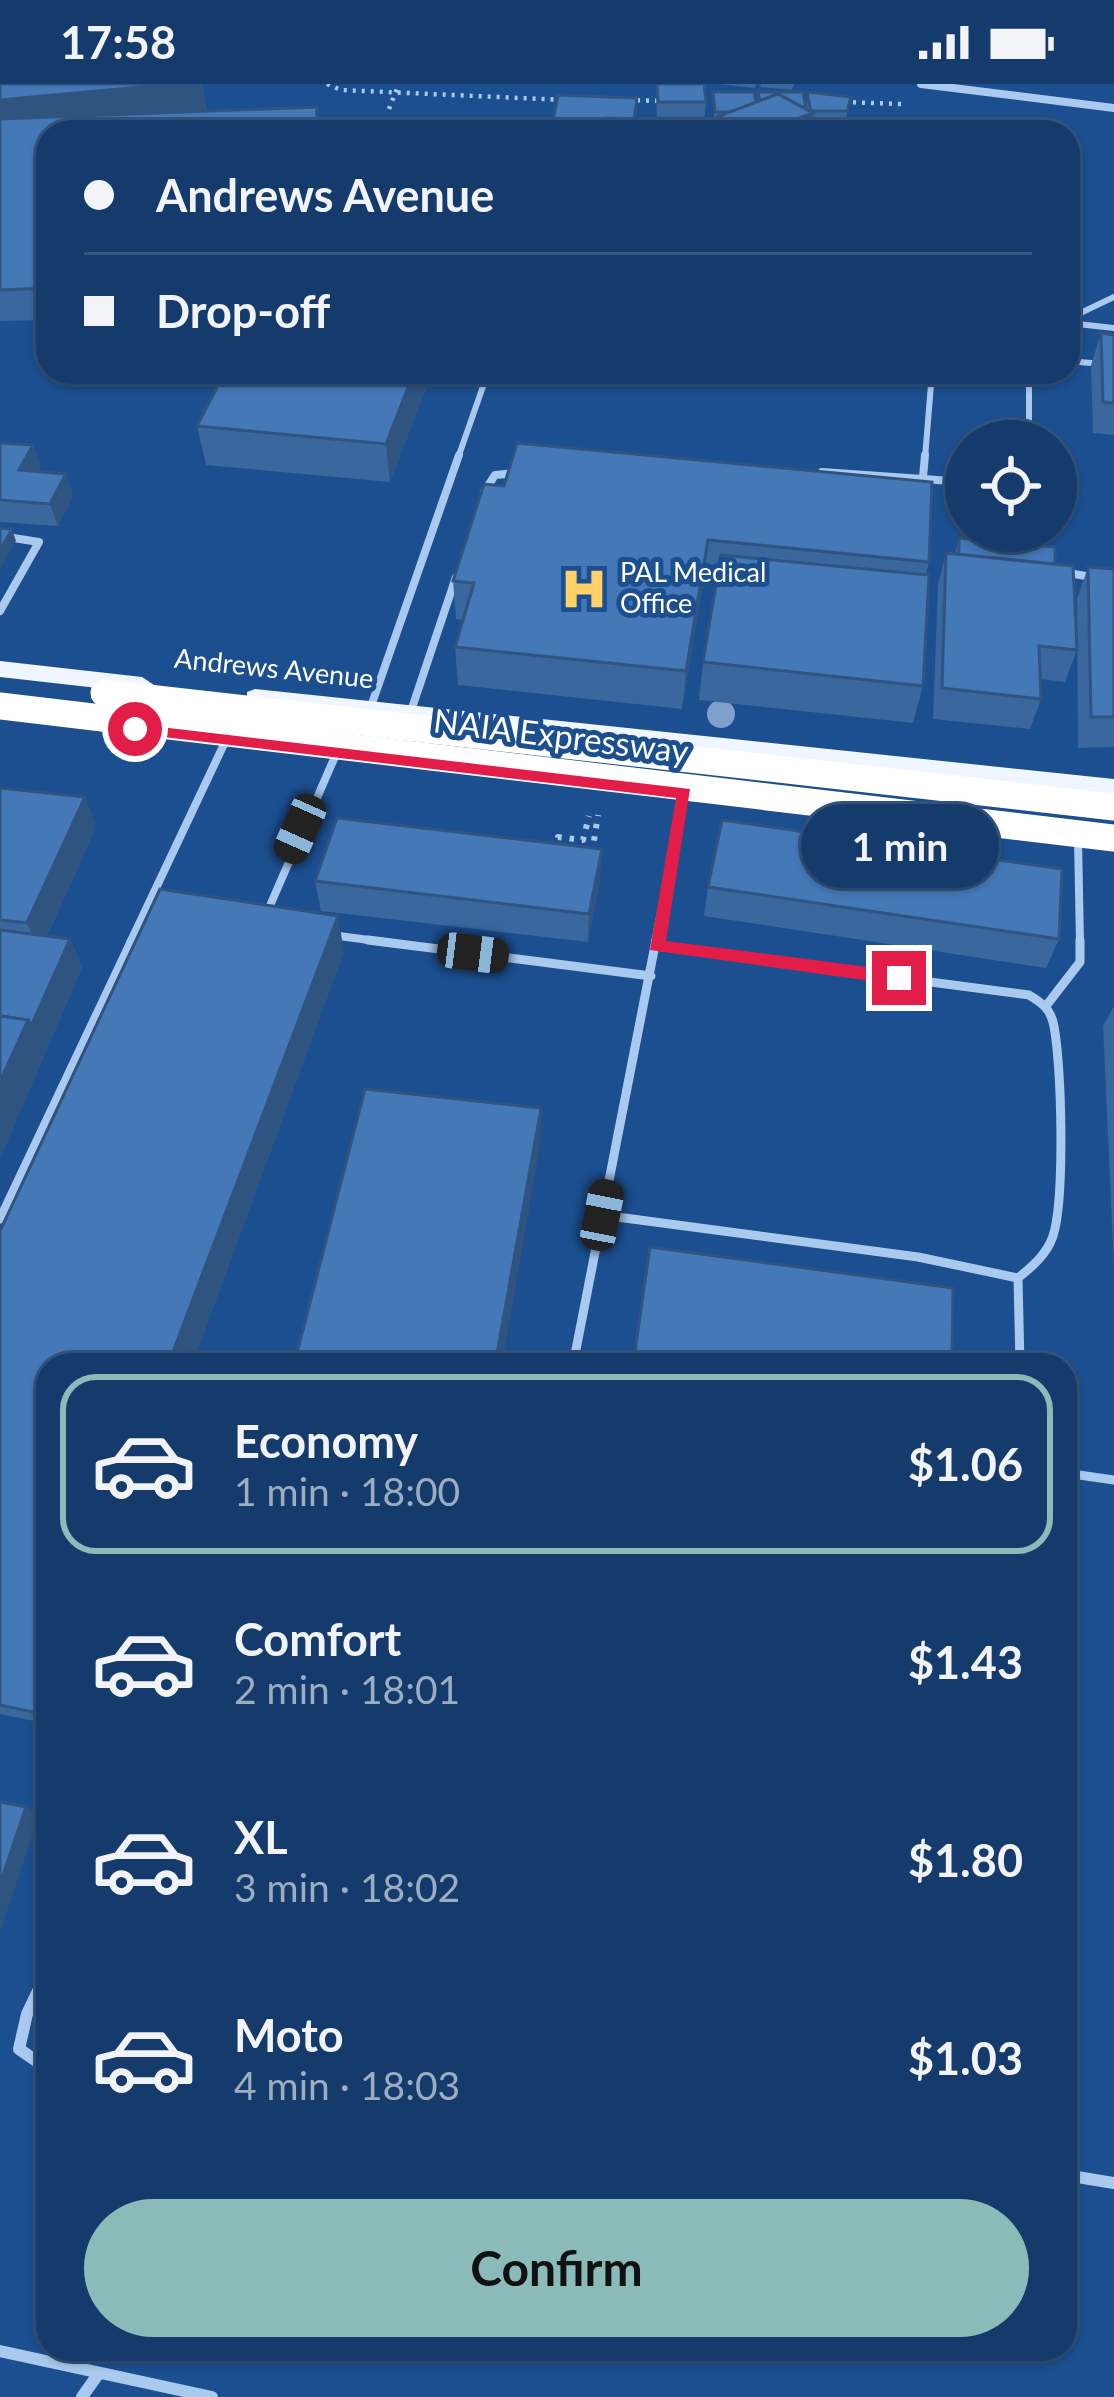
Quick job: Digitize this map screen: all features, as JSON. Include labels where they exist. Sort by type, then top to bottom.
[{"type":"highway","name":"NAIA Expressway","points":[[0,681],[1114,807]]},
{"type":"highway","name":"NAIA Expressway","points":[[0,710],[1114,840]]},
{"type":"main road","name":"Andrews Avenue","points":[[0,670],[1114,788]]},
{"type":"main road","points":[[0,710],[226,740],[1114,840]]},
{"type":"street","points":[[921,84],[1114,108]]},
{"type":"street","points":[[1023,98],[1029,84]]},
{"type":"lane","points":[[1080,315],[1114,297]]},
{"type":"lane","points":[[1080,323],[1114,328]]},
{"type":"lane","points":[[1080,362],[1114,365]]},
{"type":"lane","points":[[370,709],[484,384]]},
{"type":"lane","points":[[923,477],[931,384]]},
{"type":"lane","points":[[1029,384],[1029,420]]},
{"type":"lane","points":[[808,471],[945,480]]},
{"type":"lane","points":[[479,507],[495,475],[531,473]]},
{"type":"lane","points":[[0,536],[39,542],[0,610]]},
{"type":"lane","points":[[1033,552],[1045,562]]},
{"type":"lane","points":[[410,714],[458,569]]},
{"type":"lane","points":[[1059,571],[1114,581]]},
{"type":"lane","points":[[0,1219],[226,740]]},
{"type":"lane","points":[[277,927],[265,919],[265,908],[337,752]]},
{"type":"lane","points":[[575,1353],[684,793]]},
{"type":"lane","points":[[1046,1006],[1080,962],[1078,839]]},
{"type":"lane","points":[[320,934],[651,976]]},
{"type":"lane","points":[[602,1215],[918,1257],[1018,1278],[1038,1264],[1053,1237],[1059,1206],[1053,1023],[1046,1006],[1029,995],[656,946]]},
{"type":"lane","points":[[1018,1278],[1020,1353]]},
{"type":"lane","points":[[1077,1475],[1114,1480]]},
{"type":"lane","points":[[36,1995],[19,2049],[36,2061]]},
{"type":"lane","points":[[1077,2177],[1114,2183]]},
{"type":"lane","points":[[0,2351],[36,2359]]},
{"type":"lane","points":[[45,2361],[212,2397]]},
{"type":"lane","points":[[82,2397],[99,2373]]},
{"type":"path","points":[[327,84],[341,90],[567,100]]},
{"type":"path","points":[[389,109],[399,84]]},
{"type":"path","points":[[845,102],[930,104],[939,86]]},
{"type":"path","points":[[614,100],[660,100]]},
{"type":"path","points":[[553,862],[558,837],[584,840]]},
{"type":"building","points":[[0,84],[173,84],[0,100]]},
{"type":"building","points":[[657,84],[704,84],[706,102],[658,102]]},
{"type":"building","points":[[713,92],[754,92],[756,103],[715,112]]},
{"type":"building","points":[[758,92],[803,92],[806,109],[778,94],[760,101]]},
{"type":"building","points":[[807,92],[851,97],[847,111],[811,111]]},
{"type":"building","points":[[778,94],[813,113],[794,120],[719,116]]},
{"type":"building","points":[[558,95],[637,98],[634,119],[553,120]]},
{"type":"building","points":[[317,107],[316,120],[36,120],[36,288],[0,290],[0,119]]},
{"type":"building","points":[[1101,333],[1114,335],[1114,403],[1103,402]]},
{"type":"building","points":[[219,384],[409,384],[386,444],[197,426]]},
{"type":"building","points":[[0,443],[33,445],[19,470],[66,474],[50,504],[0,500]]},
{"type":"building","name":"PAL Medical Office","points":[[517,443],[932,482],[929,562],[708,540],[686,671],[455,647],[474,583],[453,581],[484,484],[504,486]]},
{"type":"building","points":[[0,528],[12,529],[0,550]]},
{"type":"building","points":[[1055,552],[1055,564],[959,555]]},
{"type":"building","points":[[946,553],[1073,566],[1077,650],[1039,646],[1041,699],[942,688]]},
{"type":"building","points":[[721,555],[929,575],[923,686],[703,662]]},
{"type":"building","points":[[1088,567],[1114,569],[1114,717],[1091,717]]},
{"type":"building","points":[[0,788],[85,797],[27,923],[0,920]]},
{"type":"building","points":[[337,818],[602,849],[589,914],[315,881]]},
{"type":"building","points":[[722,820],[1062,869],[1059,939],[708,887]]},
{"type":"building","points":[[160,889],[338,916],[173,1353],[36,1353],[36,1713],[0,1705],[0,1231]]},
{"type":"building","points":[[0,930],[70,939],[31,1026],[28,1020],[0,1016]]},
{"type":"building","points":[[0,1016],[28,1020],[0,1082]]},
{"type":"building","points":[[365,1089],[541,1108],[497,1353],[297,1353]]},
{"type":"building","points":[[650,1247],[953,1288],[952,1353],[635,1353]]},
{"type":"building","points":[[0,1802],[26,1807],[0,1884]]},
{"type":"place","name":"PAL Medical Office","points":[[584,589]]},
{"type":"route","points":[[135,729],[684,793],[656,946],[899,978]]}]
